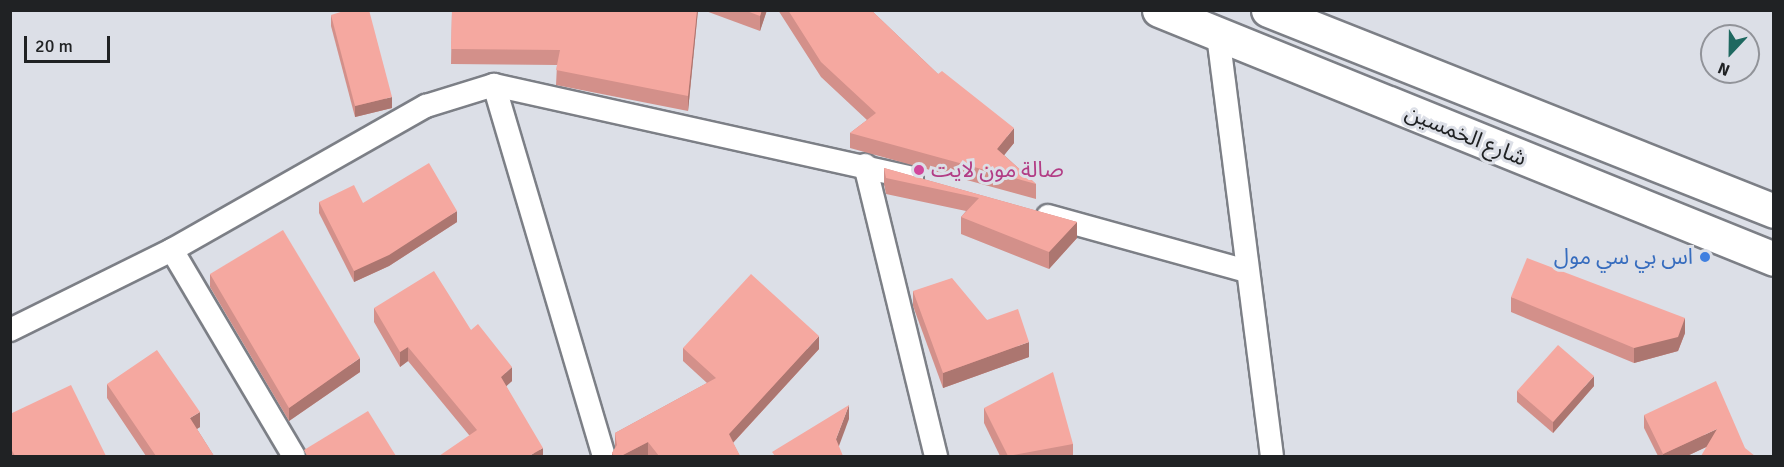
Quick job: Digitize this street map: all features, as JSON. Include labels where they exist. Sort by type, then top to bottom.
[{"type":"main road","name":"شارع الخمسين","points":[[1159,10],[1773,259]]},
{"type":"main road","name":"شارع الخمسين","points":[[1268,10],[1773,211]]},
{"type":"main road","points":[[1342,85],[1358,46]]},
{"type":"street","points":[[1218,35],[1245,271],[1272,456]]},
{"type":"street","points":[[494,85],[604,456]]},
{"type":"street","points":[[10,330],[172,250],[426,106],[494,85],[865,165],[934,184]]},
{"type":"street","points":[[865,165],[936,456]]},
{"type":"street","points":[[1026,210],[1245,271]]},
{"type":"street","points":[[172,250],[294,456]]},
{"type":"building","points":[[347,10],[369,10],[392,97],[355,106],[331,15]]},
{"type":"building","points":[[452,10],[697,10],[688,96],[556,70],[560,50],[451,49]]},
{"type":"building","points":[[744,10],[762,10],[760,16]]},
{"type":"building","points":[[788,10],[871,10],[938,74],[942,71],[1014,128],[997,149],[1036,184],[850,133],[876,113],[821,62]]},
{"type":"building","points":[[429,163],[457,211],[389,255],[354,271],[319,202],[354,185],[363,203]]},
{"type":"building","points":[[884,168],[1077,222],[1049,252],[961,217],[979,198],[886,178]]},
{"type":"building","points":[[283,230],[360,358],[289,408],[210,274]]},
{"type":"building","points":[[1527,258],[1685,318],[1678,337],[1634,348],[1511,297]]},
{"type":"building","points":[[434,271],[471,330],[478,324],[512,367],[501,377],[543,448],[529,456],[439,456],[477,430],[408,347],[400,352],[374,308]]},
{"type":"building","points":[[751,274],[819,336],[729,434],[740,456],[659,456],[648,442],[621,456],[614,456],[612,453],[617,445],[615,433],[716,378],[683,348]]},
{"type":"building","points":[[952,278],[987,320],[1018,309],[1029,342],[943,373],[913,291]]},
{"type":"building","points":[[1558,345],[1594,376],[1553,422],[1517,391]]},
{"type":"building","points":[[157,350],[200,412],[190,418],[214,456],[156,456],[107,384]]},
{"type":"building","points":[[1053,372],[1073,444],[1008,456],[984,408]]},
{"type":"building","points":[[1716,381],[1745,448],[1755,456],[1701,456],[1717,429],[1663,454],[1644,415]]},
{"type":"building","points":[[71,385],[106,456],[15,456],[10,447],[10,414]]},
{"type":"building","points":[[849,405],[836,439],[843,456],[775,456],[772,452]]},
{"type":"building","points":[[368,411],[396,456],[307,456],[304,450]]},
{"type":"place","name":"صالة مون لايت","points":[[919,170]]},
{"type":"place","name":"اس بي سي مول","points":[[1705,257]]}]
